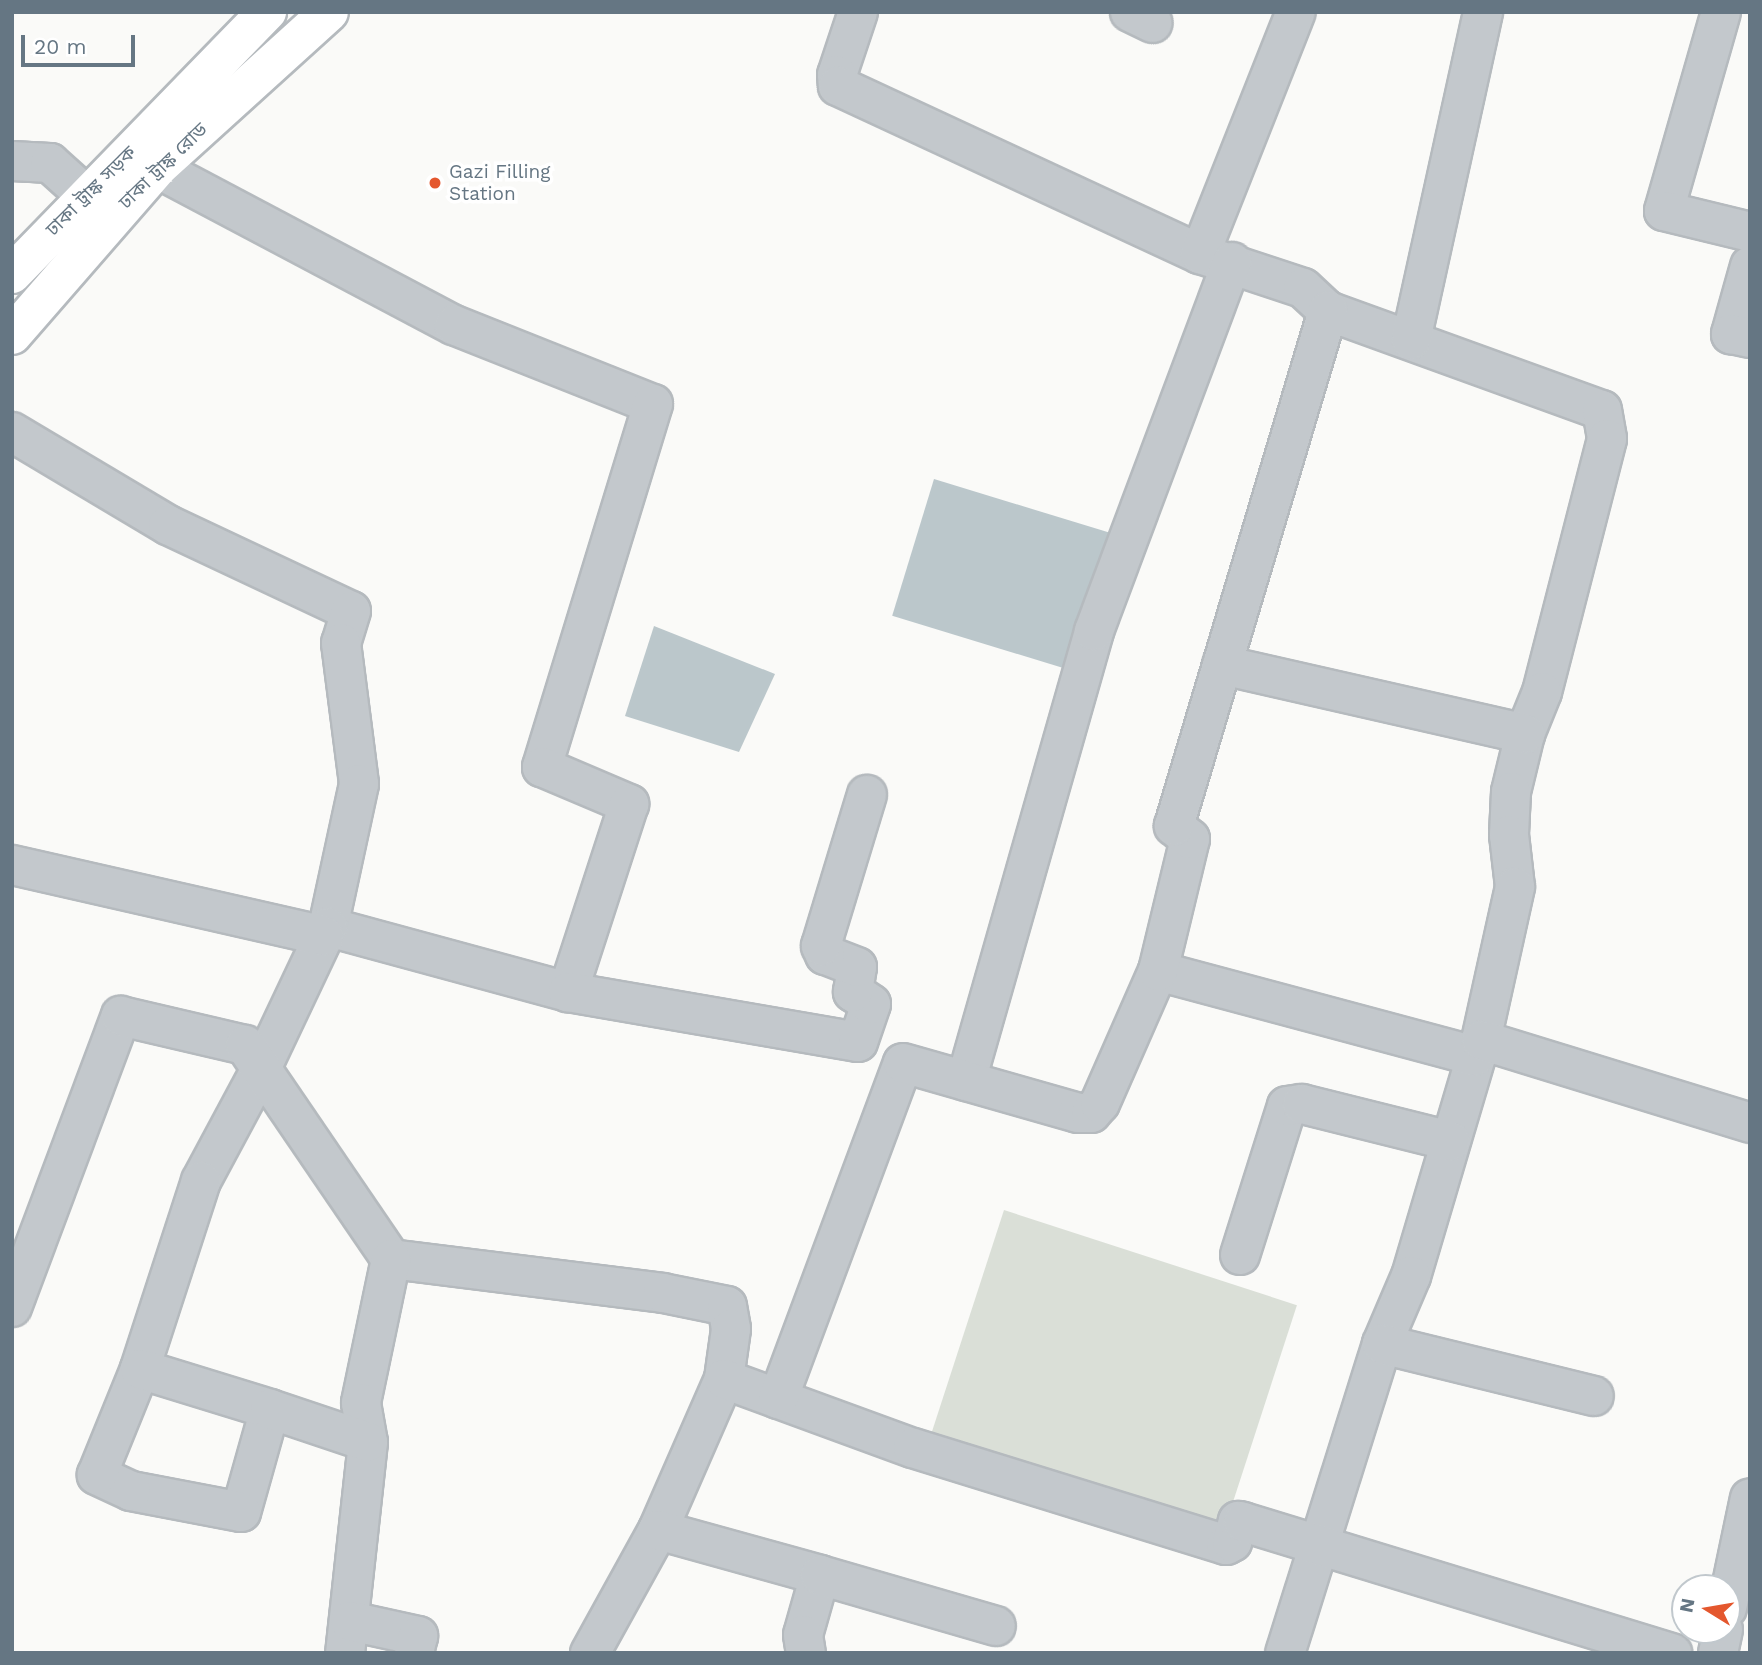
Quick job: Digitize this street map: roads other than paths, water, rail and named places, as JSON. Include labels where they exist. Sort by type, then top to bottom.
[{"type":"main road","name":"ঢাকা ট্রাঙ্ক রোড","points":[[173,111],[267,12]]},
{"type":"main road","name":"ঢাকা ট্রাঙ্ক রোড","points":[[12,335],[98,206],[157,168],[329,12]]},
{"type":"main road","name":"ঢাকা ট্রাঙ্ক সড়ক","points":[[12,274],[98,206],[173,111]]},
{"type":"street","points":[[858,12],[836,75],[838,86],[1216,258],[1303,288],[1328,312],[1602,410],[1607,439],[1542,692],[1525,734],[1511,792],[1509,835],[1515,887],[1478,1048],[1411,1276],[1382,1344],[1285,1653]]},
{"type":"street","points":[[966,1081],[1094,631],[1296,12]]},
{"type":"street","points":[[1411,340],[1483,12]]},
{"type":"street","points":[[1721,12],[1664,211],[1750,232]]},
{"type":"street","points":[[12,161],[50,163],[98,206]]},
{"type":"street","points":[[157,168],[454,325],[653,404],[542,767],[629,804],[568,992]]},
{"type":"street","points":[[1750,266],[1731,334],[1750,338]]},
{"type":"street","points":[[778,1399],[899,1069],[908,1064],[1091,1113],[1100,1103],[1158,971],[1190,839],[1174,826],[1328,312]]},
{"type":"street","points":[[12,432],[168,525],[352,611],[341,643],[359,784],[326,931],[261,1069],[201,1181],[140,1369],[97,1475],[131,1490],[241,1512],[270,1409]]},
{"type":"street","points":[[1222,665],[1525,734]]},
{"type":"street","points":[[12,865],[326,931],[568,992],[858,1042],[871,1004],[853,992],[857,967],[825,956],[821,946],[867,795]]},
{"type":"street","points":[[1158,971],[1478,1048],[1750,1123]]},
{"type":"street","points":[[12,1307],[22,1247],[121,1016],[245,1045],[391,1259],[361,1403],[368,1442],[347,1637],[418,1636],[414,1653]]},
{"type":"street","points":[[1240,1255],[1287,1106],[1302,1104],[1450,1141]]},
{"type":"street","points":[[391,1259],[663,1293],[727,1306],[732,1329],[724,1379],[658,1530],[590,1653]]},
{"type":"street","points":[[1382,1344],[1594,1396]]},
{"type":"street","points":[[140,1369],[368,1442]]},
{"type":"street","points":[[724,1379],[914,1448],[1226,1545],[1232,1542],[1238,1521],[1627,1646],[1672,1653]]},
{"type":"street","points":[[1734,1574],[1750,1498]]},
{"type":"street","points":[[658,1530],[996,1626]]},
{"type":"street","points":[[806,1653],[803,1635],[820,1575]]},
{"type":"place","name":"Gazi Filling Station","points":[[435,183]]}]
